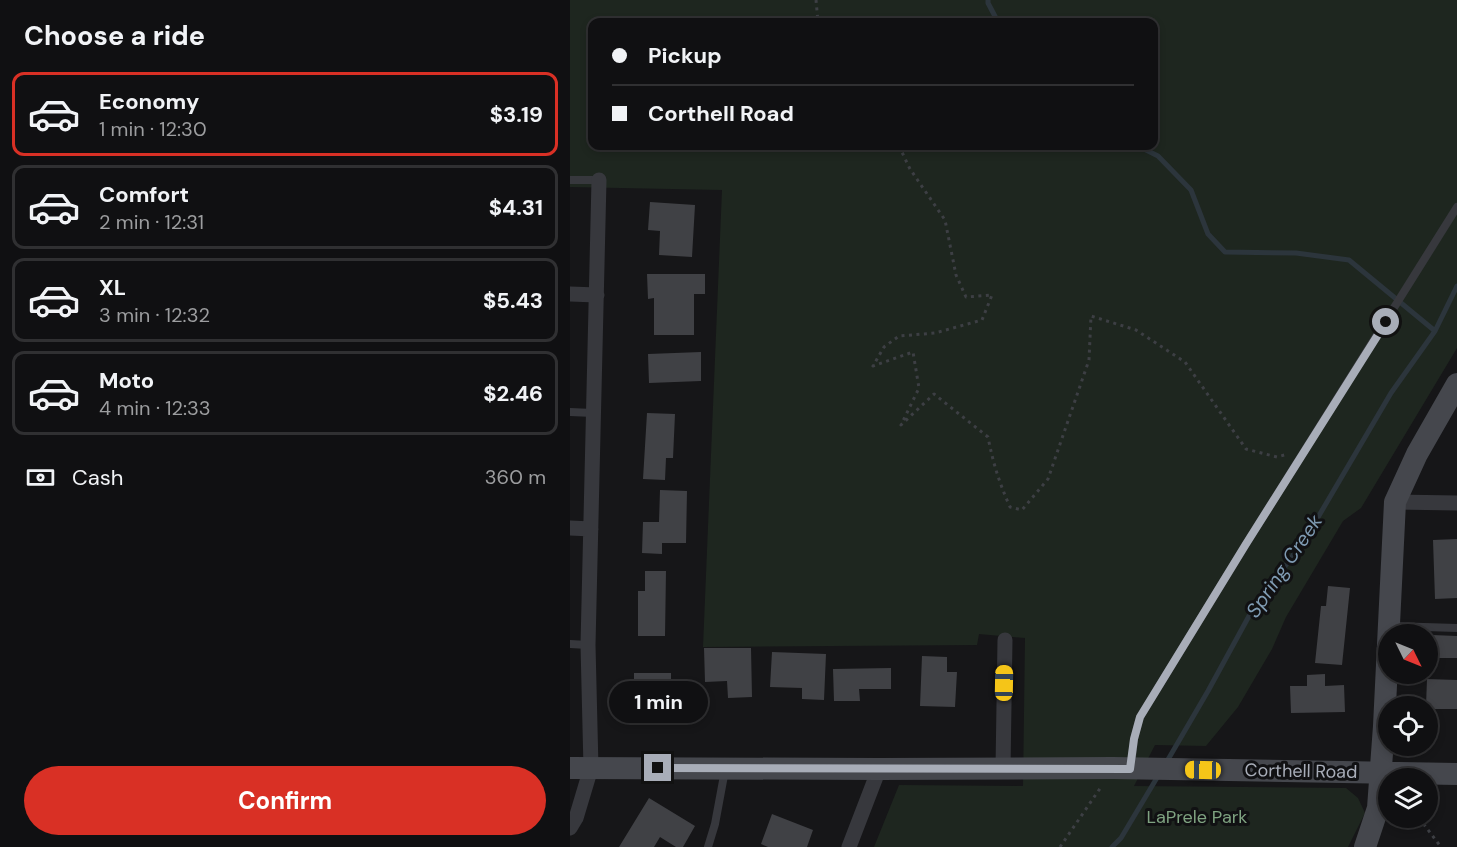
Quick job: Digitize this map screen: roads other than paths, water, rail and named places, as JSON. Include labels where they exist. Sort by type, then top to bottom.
[{"type":"street","points":[[570,828],[576,818],[581,768],[588,645],[599,180]]},
{"type":"street","points":[[570,294],[597,295]]},
{"type":"street","points":[[1389,624],[1395,502],[1417,454],[1455,392]]},
{"type":"street","points":[[1395,502],[1457,503]]},
{"type":"street","points":[[570,528],[591,529]]},
{"type":"street","points":[[1003,769],[1005,640]]},
{"type":"street","points":[[1381,768],[1386,684]]},
{"type":"street","name":"Corthell Road","points":[[581,768],[1122,768],[1378,773]]},
{"type":"street","points":[[849,847],[879,769]]},
{"type":"street","name":"Corthell Road","points":[[1438,774],[1457,774]]},
{"type":"street","points":[[1365,847],[1378,808]]},
{"type":"lane","points":[[570,180],[599,180]]},
{"type":"lane","points":[[1122,768],[1140,717],[1457,207]]},
{"type":"lane","points":[[570,412],[593,413]]},
{"type":"lane","points":[[1438,627],[1457,628]]},
{"type":"lane","points":[[570,644],[588,645]]},
{"type":"lane","points":[[708,847],[715,824],[725,769]]},
{"type":"waterway","points":[[988,0],[996,18]]},
{"type":"waterway","points":[[1146,150],[1158,156],[1191,190],[1208,234],[1225,252],[1296,253],[1349,260],[1435,331]]},
{"type":"waterway","name":"Spring Creek","points":[[1166,763],[1249,616],[1307,536],[1391,393],[1435,331],[1457,286]]},
{"type":"waterway","name":"Spring Creek","points":[[1112,847],[1121,838],[1158,776]]},
{"type":"park label","name":"LaPrele Park","points":[[1197,817]]}]
